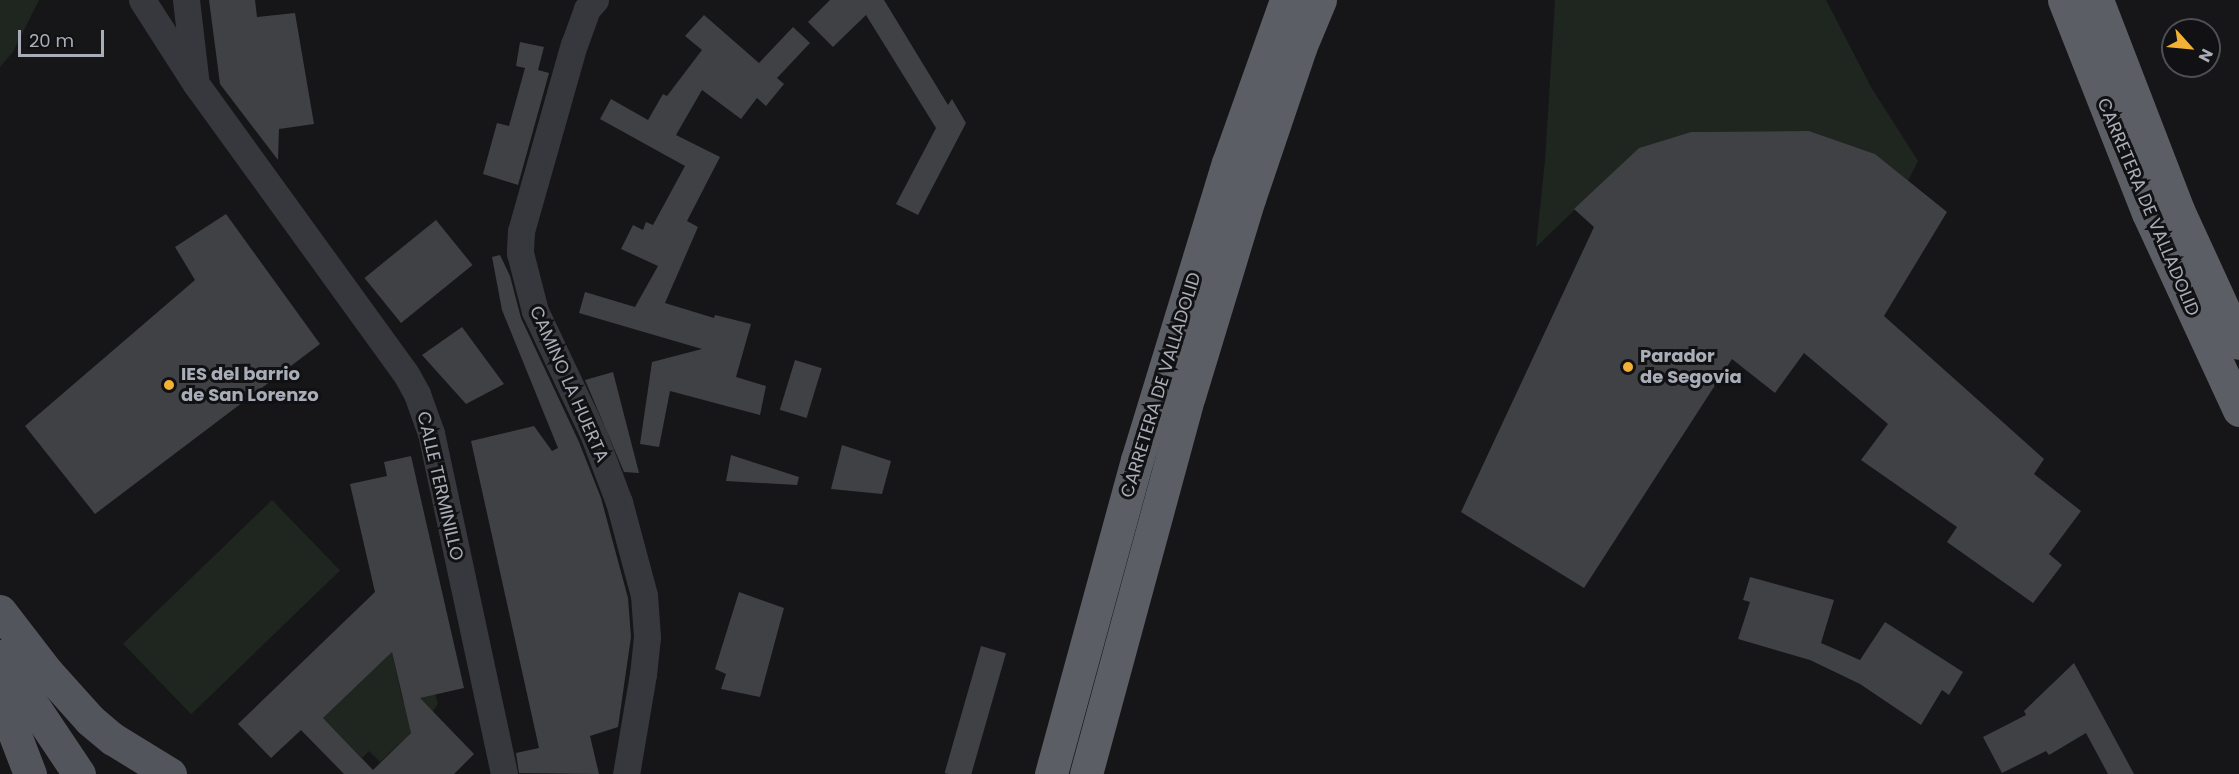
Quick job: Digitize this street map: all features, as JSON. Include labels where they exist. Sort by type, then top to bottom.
[{"type":"highway","name":"CARRETERA DE VALLADOLID","points":[[1051,774],[1137,460],[1228,163],[1286,0]]},
{"type":"highway","name":"CARRETERA DE VALLADOLID","points":[[1086,774],[1189,396],[1249,199],[1300,48],[1320,0]]},
{"type":"highway","name":"CARRETERA DE VALLADOLID","points":[[2064,0],[2148,213],[2239,411]]},
{"type":"highway","name":"CARRETERA DE VALLADOLID","points":[[2097,0],[2178,210],[2239,343]]},
{"type":"main road","points":[[0,611],[47,672],[90,720],[113,739],[170,774]]},
{"type":"main road","points":[[0,656],[79,774]]},
{"type":"main road","points":[[0,696],[30,774]]},
{"type":"street","name":"CALLE TERMINILLO","points":[[142,0],[196,84],[399,364],[417,394],[429,427],[504,774]]},
{"type":"street","points":[[186,0],[196,84]]},
{"type":"street","name":"CAMINO LA HUERTA","points":[[594,0],[587,9],[574,44],[521,231],[520,253],[535,311],[594,436],[620,502],[644,595],[647,637],[626,774]]},
{"type":"shaded area","points":[[0,0],[39,0],[13,52],[0,67]]},
{"type":"shaded area","points":[[1555,0],[1826,0],[1871,87],[1918,161],[1908,181],[1875,154],[1809,131],[1691,132],[1639,148],[1536,247],[1545,160]]},
{"type":"shaded area","points":[[272,500],[340,570],[191,714],[123,644]]},
{"type":"shaded area","points":[[392,652],[403,702],[435,694],[438,703],[433,712],[380,762],[369,751],[362,758],[323,718]]},
{"type":"building","points":[[209,0],[255,0],[257,17],[295,13],[314,124],[279,129],[278,160],[220,84]]},
{"type":"building","points":[[830,0],[884,0],[948,105],[952,99],[966,123],[918,215],[896,204],[936,128],[866,15],[833,47],[808,22]]},
{"type":"building","points":[[704,15],[759,63],[793,27],[810,43],[777,78],[784,84],[766,106],[757,98],[741,119],[702,90],[676,135],[720,157],[687,221],[698,227],[665,303],[714,318],[715,315],[751,324],[736,377],[766,386],[760,415],[670,391],[659,447],[640,444],[652,362],[702,349],[579,313],[585,292],[635,307],[658,266],[621,249],[633,225],[643,230],[646,222],[653,225],[685,166],[600,119],[611,99],[648,120],[663,94],[667,96],[702,50],[685,36]]},
{"type":"building","points":[[520,42],[544,47],[538,70],[549,73],[518,185],[483,174],[497,123],[509,126],[525,68],[516,66]]},
{"type":"building","name":"Parador de Segovia","points":[[1809,131],[1875,154],[1947,212],[1884,316],[2044,459],[2034,474],[2081,511],[2049,554],[2062,565],[2033,603],[1947,542],[1957,527],[1861,460],[1888,424],[1804,353],[1775,393],[1732,359],[1584,588],[1461,512],[1594,227],[1574,209],[1639,148],[1691,132]]},
{"type":"building","name":"IES del barrio de San Lorenzo","points":[[226,214],[320,344],[95,514],[25,426],[195,280],[175,247]]},
{"type":"building","points":[[436,220],[473,265],[401,323],[365,278]]},
{"type":"building","points":[[500,255],[510,276],[521,318],[579,442],[601,498],[628,598],[631,637],[618,727],[590,736],[599,774],[519,773],[516,753],[539,748],[471,441],[534,426],[552,451],[558,448],[502,310],[492,257]]},
{"type":"building","points":[[462,327],[504,384],[466,404],[422,355]]},
{"type":"building","points":[[795,360],[822,368],[807,418],[780,410]]},
{"type":"building","points":[[613,372],[639,473],[624,472],[585,380]]},
{"type":"building","points":[[842,445],[891,461],[882,494],[831,489]]},
{"type":"building","points":[[731,455],[799,477],[797,485],[726,481]]},
{"type":"building","points":[[411,456],[464,688],[420,698],[474,754],[454,774],[344,774],[301,730],[271,758],[238,724],[375,592],[350,484],[387,476],[384,462]],"holes":[[[392,652],[411,733],[373,770],[323,718]]]},
{"type":"building","points":[[1750,577],[1834,600],[1821,643],[1860,660],[1885,622],[1963,672],[1949,695],[1942,690],[1921,725],[1860,684],[1810,660],[1738,639],[1750,602],[1743,600]]},
{"type":"building","points":[[739,592],[784,608],[760,697],[721,689],[726,674],[715,669]]},
{"type":"building","points":[[981,646],[1006,653],[971,774],[945,773]]},
{"type":"building","points":[[2074,663],[2134,774],[2108,774],[2086,733],[2049,755],[2046,751],[2002,773],[1983,737],[2026,715],[2024,711]]},
{"type":"place","name":"Parador de Segovia","points":[[1628,367]]},
{"type":"place","name":"IES del barrio de San Lorenzo","points":[[169,385]]}]
